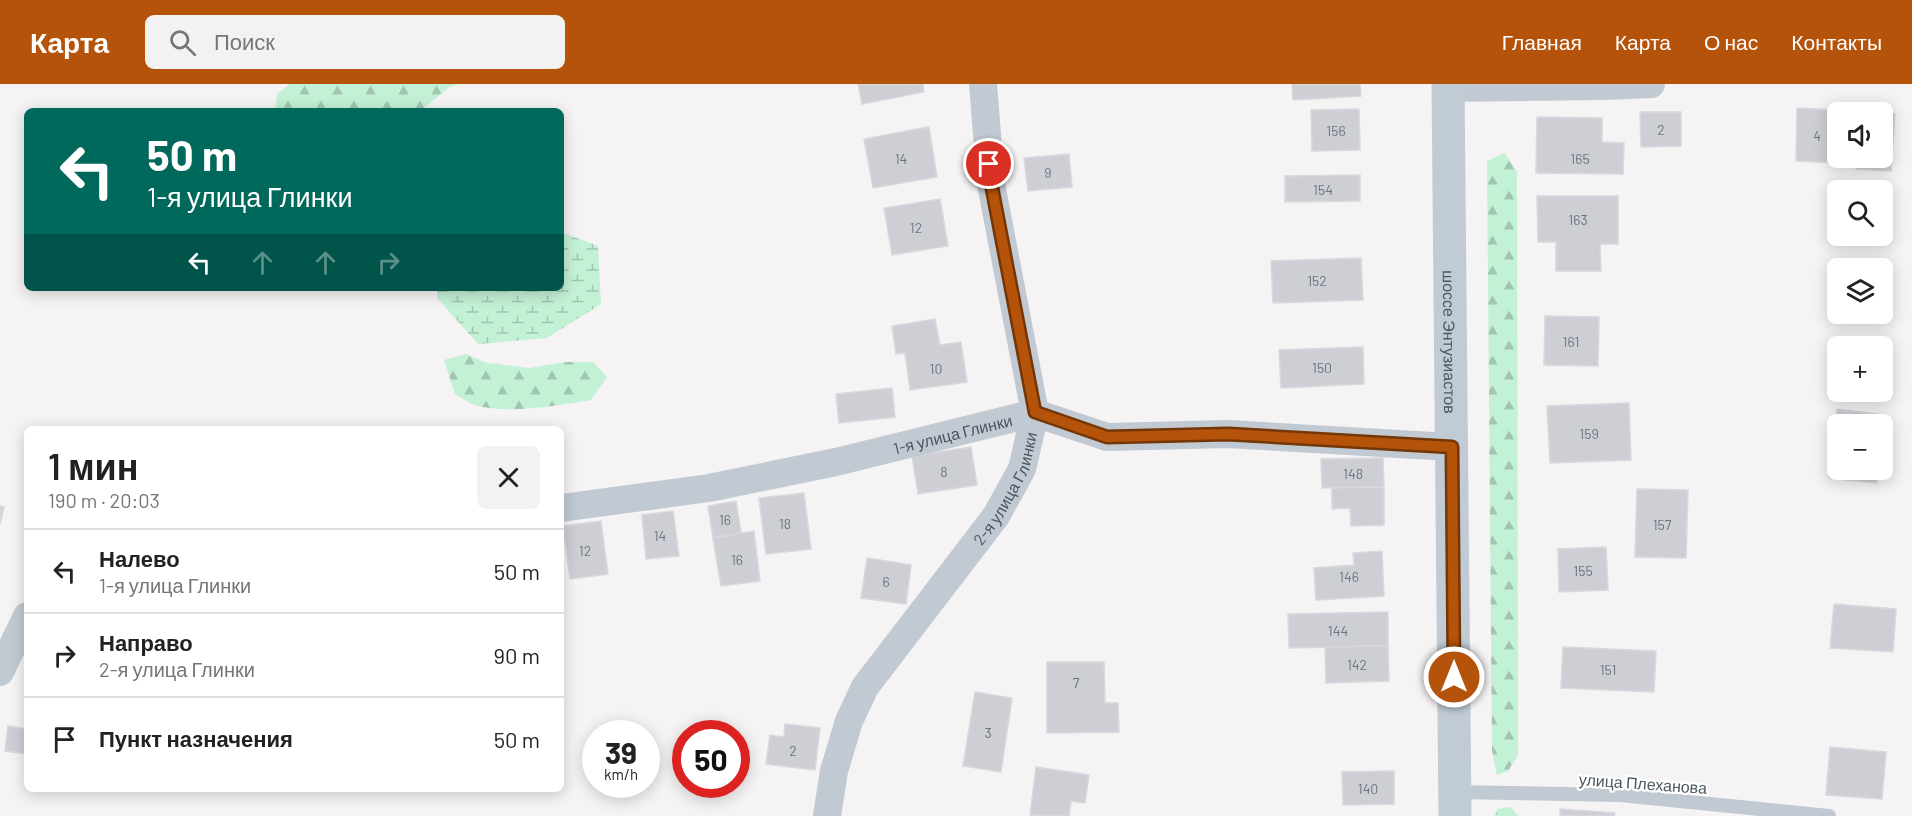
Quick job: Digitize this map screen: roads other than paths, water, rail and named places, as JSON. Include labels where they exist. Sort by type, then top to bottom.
[{"type":"main road","name":"шоссе Энтузиастов","points":[[1448,86],[1455,804]]},
{"type":"street","name":"2-я улица Глинки","points":[[827,816],[834,771],[849,721],[865,687],[996,516],[1022,469],[1035,412],[991,183],[983,84]]},
{"type":"street","points":[[1448,86],[1651,84]]},
{"type":"street","name":"1-я улица Глинки","points":[[564,508],[710,488],[836,462],[1035,412],[1107,437],[1228,434],[1452,447]]},
{"type":"street","points":[[0,672],[24,621]]},
{"type":"lane","name":"улица Плеханова","points":[[1455,804],[1620,795],[1829,816]]}]
